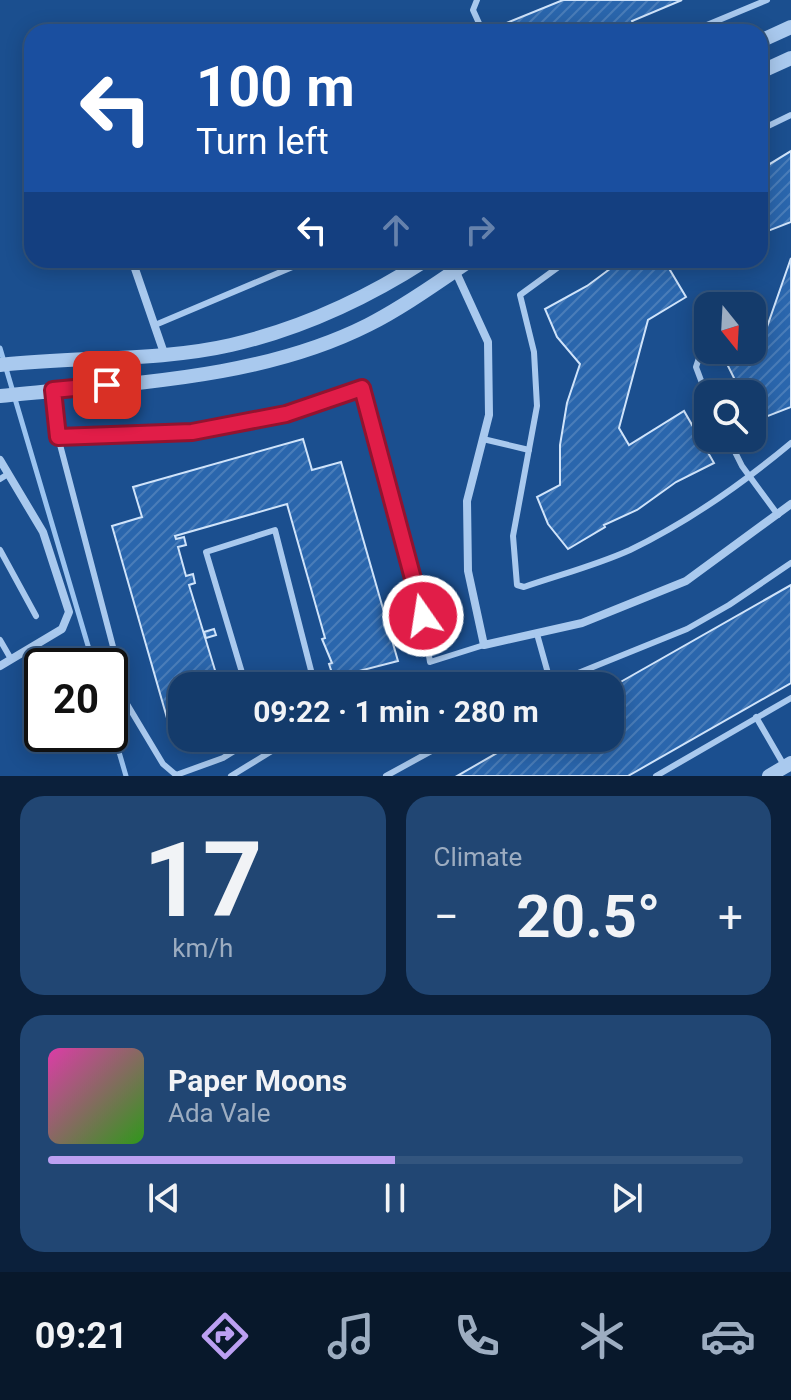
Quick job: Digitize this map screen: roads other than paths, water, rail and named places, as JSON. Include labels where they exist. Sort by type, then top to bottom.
[{"type":"street","points":[[768,37],[791,27]]},
{"type":"street","points":[[768,68],[791,58]]},
{"type":"street","points":[[135,268],[164,353]]},
{"type":"street","points":[[5,364],[164,353],[230,345],[297,325],[385,286],[413,268]]},
{"type":"street","points":[[10,395],[162,379],[279,359],[368,325],[448,268]]},
{"type":"street","points":[[453,268],[488,342],[489,415],[467,501],[468,557],[484,645],[582,623],[686,581],[791,504]]},
{"type":"street","points":[[0,460],[4,477],[43,532],[69,612],[62,629],[0,666]]},
{"type":"street","points":[[769,776],[788,765]]},
{"type":"lane","points":[[477,0],[473,10],[479,24]]},
{"type":"lane","points":[[709,24],[767,0]]},
{"type":"lane","points":[[768,126],[791,115]]},
{"type":"lane","points":[[155,325],[290,268]]},
{"type":"lane","points":[[557,268],[520,295],[534,352],[537,406],[513,536],[514,579],[517,585],[524,587],[627,551],[663,533],[750,477],[791,443]]},
{"type":"lane","points":[[58,437],[192,432],[286,414],[362,388],[387,473],[389,496],[419,592],[430,662],[484,645]]},
{"type":"lane","points":[[53,390],[58,437],[73,506],[122,681],[121,694],[163,764],[176,775],[233,752]]},
{"type":"lane","points":[[483,439],[529,450]]},
{"type":"lane","points":[[736,452],[778,515]]},
{"type":"lane","points":[[242,672],[206,552],[275,530],[311,672]]},
{"type":"lane","points":[[0,550],[36,616]]},
{"type":"lane","points":[[581,672],[687,629],[791,563]]},
{"type":"lane","points":[[537,634],[546,672]]},
{"type":"lane","points":[[0,640],[11,659]]},
{"type":"lane","points":[[656,776],[791,698]]},
{"type":"lane","points":[[756,717],[788,765]]},
{"type":"lane","points":[[231,776],[270,752]]},
{"type":"lane","points":[[386,776],[430,752]]},
{"type":"waterway","points":[[0,348],[89,648]]},
{"type":"waterway","points":[[119,752],[126,776]]}]
